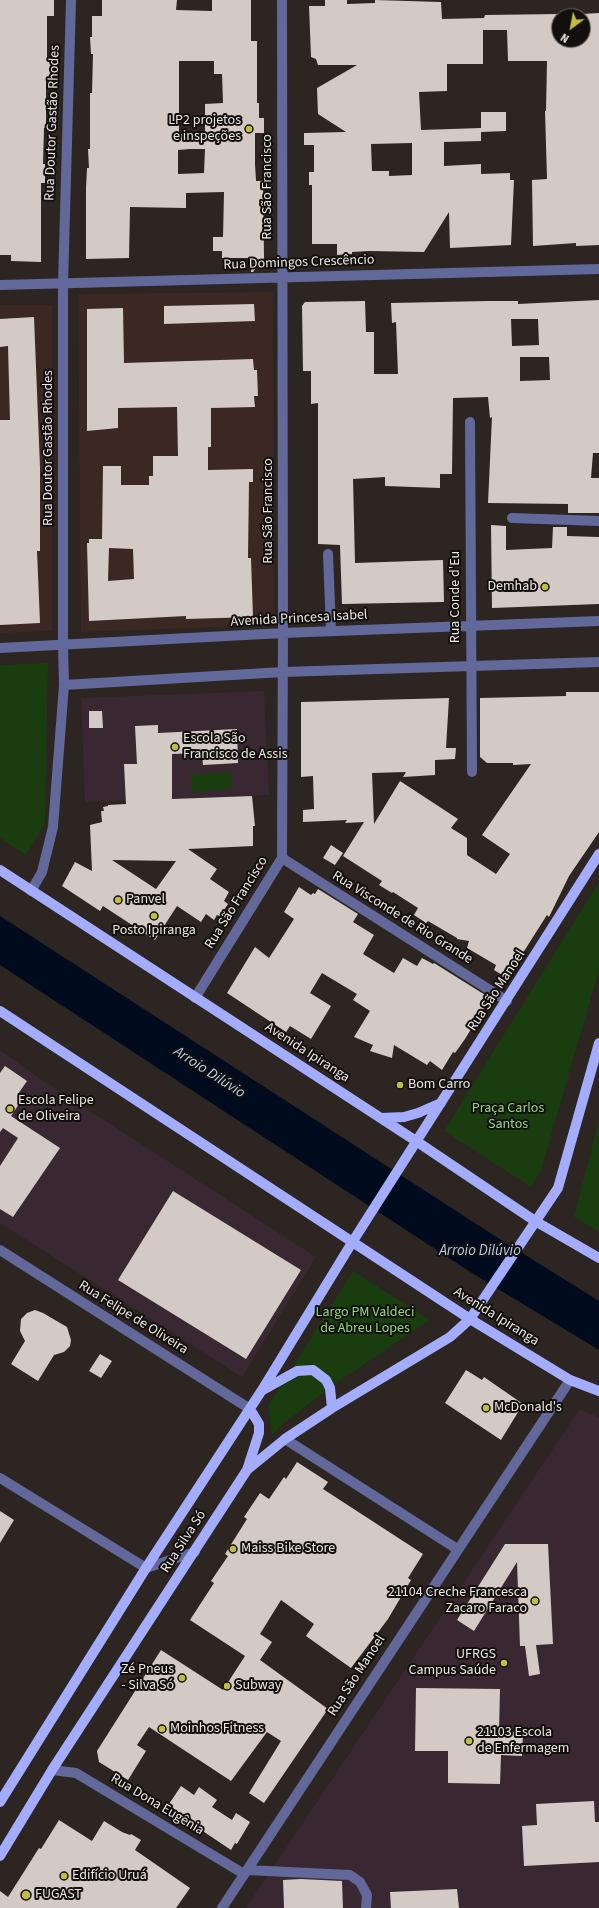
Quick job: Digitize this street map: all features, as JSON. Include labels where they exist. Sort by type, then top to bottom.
[{"type":"main road","name":"Rua São Manoel","points":[[369,1216],[599,854]]},
{"type":"main road","name":"Avenida Ipiranga","points":[[0,870],[381,1118],[535,1221],[599,1258]]},
{"type":"main road","name":"Avenida Ipiranga","points":[[0,1011],[470,1319],[570,1380],[599,1391]]},
{"type":"main road","points":[[535,1221],[558,1188],[599,1043]]},
{"type":"main road","points":[[381,1118],[411,1115],[441,1104]]},
{"type":"main road","name":"Rua Silva Só","points":[[0,1802],[146,1568],[262,1390],[369,1216]]},
{"type":"main road","name":"Rua Silva Só","points":[[0,1856],[52,1770],[247,1470],[285,1439],[332,1408],[450,1337],[470,1319],[535,1221]]},
{"type":"main road","points":[[262,1390],[297,1371],[305,1369],[313,1370],[326,1380],[330,1388],[332,1408]]},
{"type":"main road","points":[[247,1470],[260,1433],[259,1424],[250,1408]]},
{"type":"street","name":"Rua Doutor Gastão Rhodes","points":[[31,891],[42,872],[53,827],[64,685],[63,284],[71,0]]},
{"type":"street","name":"Rua São Francisco","points":[[195,998],[282,858],[282,0]]},
{"type":"street","name":"Rua Domingos Crescêncio","points":[[0,285],[599,269]]},
{"type":"street","name":"Rua Conde d'Eu","points":[[470,422],[470,667],[472,772]]},
{"type":"street","points":[[512,518],[599,521]]},
{"type":"street","points":[[328,554],[331,631]]},
{"type":"street","name":"Avenida Princesa Isabel","points":[[0,648],[283,633],[599,621]]},
{"type":"street","points":[[64,685],[283,672],[599,662]]},
{"type":"street","name":"Rua Visconde de Rio Grande","points":[[282,858],[507,1001]]},
{"type":"street","name":"Rua Felipe de Oliveira","points":[[0,1250],[250,1408]]},
{"type":"street","name":"Rua São Manoel","points":[[222,1908],[457,1549],[570,1380]]},
{"type":"street","points":[[285,1439],[457,1549]]},
{"type":"street","points":[[0,1478],[146,1568],[195,1552]]},
{"type":"street","name":"Rua Dona Eugênia","points":[[52,1770],[76,1773],[246,1872]]},
{"type":"street","points":[[246,1872],[350,1875],[360,1882],[367,1895],[366,1908]]},
{"type":"shaded area","points":[[273,292],[274,625],[81,632],[78,294]]},
{"type":"shaded area","points":[[0,305],[52,305],[52,631],[0,633]]},
{"type":"shaded area","name":"Escola São Francisco de Assis","points":[[264,691],[269,795],[85,802],[81,698]]},
{"type":"shaded area","points":[[0,1050],[39,1078],[316,1257],[242,1377],[0,1223]]},
{"type":"shaded area","name":"UFRGS Campus Saúde","points":[[579,1410],[599,1417],[599,1908],[246,1908]]},
{"type":"green space","points":[[48,663],[45,823],[26,855],[0,838],[0,665]]},
{"type":"green space","points":[[230,772],[232,789],[192,792],[191,775]]},
{"type":"green space","name":"Praça Carlos Santos","points":[[599,882],[599,970],[541,1170],[531,1187],[444,1131]]},
{"type":"green space","points":[[599,1120],[599,1232],[574,1217]]},
{"type":"green space","name":"Largo PM Valdeci de Abreu Lopes","points":[[353,1271],[430,1320],[329,1388],[282,1425],[272,1435],[268,1406]]},
{"type":"water","name":"Arroio Dilúvio","points":[[0,916],[498,1238],[599,1301],[599,1350],[475,1275],[0,965]]},
{"type":"building","points":[[0,0],[54,0],[54,16],[47,16],[47,59],[54,59],[53,80],[46,80],[46,128],[44,128],[43,164],[45,164],[45,183],[41,183],[41,262],[11,261],[11,255],[0,255]]},
{"type":"building","points":[[102,0],[177,0],[176,10],[212,11],[212,0],[251,0],[251,41],[257,41],[257,103],[259,103],[259,118],[264,118],[264,133],[255,133],[255,164],[256,181],[263,181],[264,258],[253,272],[251,272],[251,258],[222,258],[222,251],[213,251],[213,237],[223,237],[224,192],[186,193],[186,208],[130,207],[129,258],[86,259],[86,188],[87,168],[89,168],[88,149],[90,149],[90,93],[92,93],[93,54],[91,54],[90,37],[92,37],[92,16],[102,16]],"holes":[[[179,61],[214,61],[214,74],[222,74],[223,103],[205,104],[205,134],[179,134]],[[205,149],[204,173],[178,174],[178,150]]]},
{"type":"building","points":[[325,0],[347,0],[347,4],[375,3],[375,0],[441,2],[442,19],[484,18],[485,15],[551,14],[551,48],[591,48],[591,14],[599,13],[599,245],[576,246],[576,243],[533,246],[532,180],[547,179],[545,111],[547,61],[508,61],[507,30],[483,30],[483,64],[447,64],[447,91],[419,92],[421,130],[481,128],[481,112],[506,112],[506,131],[481,132],[481,141],[444,142],[444,166],[481,164],[481,174],[510,173],[510,180],[514,180],[511,245],[450,248],[449,212],[424,252],[369,251],[337,255],[337,244],[312,244],[312,185],[309,185],[309,172],[314,172],[314,145],[304,145],[304,133],[346,132],[318,114],[317,88],[357,65],[318,65],[316,59],[311,57],[309,6],[325,6]],"holes":[[[412,143],[412,175],[389,176],[389,171],[372,171],[371,144]]]},
{"type":"building","points":[[599,300],[599,453],[593,453],[591,478],[599,478],[599,513],[568,513],[568,504],[488,503],[492,417],[490,418],[488,397],[453,398],[452,474],[440,474],[440,488],[385,486],[385,477],[353,479],[355,563],[443,560],[444,602],[342,604],[340,545],[318,544],[318,403],[311,404],[311,371],[303,371],[302,306],[305,302],[365,301],[366,332],[374,332],[374,374],[398,374],[396,322],[392,323],[391,303],[518,301],[518,304]],"holes":[[[511,319],[538,319],[539,345],[512,346]],[[520,357],[549,357],[550,380],[520,381]]]},
{"type":"building","points":[[254,304],[255,321],[164,324],[164,306]]},
{"type":"building","points":[[123,308],[124,363],[253,359],[254,370],[257,370],[258,396],[254,396],[255,407],[211,408],[211,447],[208,447],[208,470],[253,469],[253,482],[249,482],[248,558],[251,558],[253,617],[186,619],[186,616],[89,621],[87,543],[89,543],[89,539],[102,539],[103,466],[121,466],[121,485],[149,485],[149,476],[153,476],[153,456],[178,456],[177,407],[118,408],[118,428],[87,431],[87,309]],"holes":[[[109,548],[133,549],[134,579],[108,581]]]},
{"type":"building","points":[[34,317],[40,467],[40,551],[37,551],[40,623],[0,625],[0,420],[10,420],[8,346],[0,347],[0,319]]},
{"type":"building","points":[[491,525],[506,526],[506,550],[552,548],[553,527],[567,527],[567,536],[599,537],[599,604],[492,608]]},
{"type":"building","points":[[566,692],[599,692],[599,832],[569,876],[549,917],[547,915],[507,978],[494,970],[496,965],[467,948],[469,941],[457,939],[428,921],[426,923],[414,915],[418,908],[379,885],[382,881],[343,856],[364,822],[345,823],[347,820],[303,822],[303,810],[314,809],[313,776],[301,777],[301,702],[449,698],[446,748],[456,748],[455,759],[435,760],[435,775],[403,777],[406,772],[372,773],[374,824],[400,781],[458,819],[451,828],[467,838],[467,855],[496,874],[510,854],[482,835],[531,764],[513,765],[513,763],[487,763],[480,757],[480,698],[566,696]]},
{"type":"building","points":[[89,711],[102,711],[103,728],[89,728]]},
{"type":"building","points":[[158,725],[158,733],[237,729],[238,763],[203,765],[202,753],[172,754],[172,799],[252,796],[255,826],[253,826],[253,846],[188,849],[217,869],[210,879],[229,892],[224,901],[228,904],[220,916],[217,915],[214,920],[206,914],[201,922],[177,906],[155,940],[103,906],[100,911],[62,886],[75,862],[92,871],[90,825],[102,822],[101,811],[104,811],[103,807],[108,805],[126,804],[124,764],[137,764],[135,726]],"holes":[[[112,860],[176,861],[156,889]]]},
{"type":"building","points":[[331,845],[343,853],[335,865],[323,858]]},
{"type":"building","points":[[299,887],[311,895],[313,893],[315,894],[318,889],[358,914],[353,922],[374,935],[363,954],[394,973],[403,958],[417,966],[422,958],[433,964],[434,963],[490,998],[465,1039],[455,1053],[453,1052],[442,1070],[430,1061],[427,1065],[394,1045],[392,1058],[370,1051],[373,1045],[354,1037],[370,1011],[353,1000],[357,994],[322,973],[310,993],[331,1006],[311,1039],[290,1026],[286,1032],[227,993],[255,947],[269,958],[294,919],[284,912]]},
{"type":"building","points":[[5,1066],[27,1081],[18,1094],[23,1098],[11,1116],[60,1148],[13,1217],[0,1209],[0,1166],[18,1138],[3,1128],[0,1132],[0,1073]]},
{"type":"building","points":[[173,1191],[301,1270],[246,1359],[118,1280]]},
{"type":"building","points":[[35,1310],[67,1327],[71,1340],[70,1346],[64,1352],[54,1355],[38,1381],[11,1364],[25,1341],[20,1331],[21,1319],[27,1313]]},
{"type":"building","points":[[100,1354],[112,1361],[101,1378],[89,1371]]},
{"type":"building","name":"McDonald's","points":[[466,1370],[482,1380],[484,1377],[523,1404],[501,1440],[445,1403]]},
{"type":"building","points":[[297,1462],[328,1482],[323,1489],[423,1554],[408,1578],[411,1580],[388,1619],[351,1668],[306,1636],[314,1624],[281,1600],[260,1634],[272,1642],[260,1660],[328,1709],[264,1803],[249,1793],[281,1741],[267,1732],[231,1781],[149,1727],[137,1745],[146,1751],[128,1780],[99,1762],[97,1751],[161,1650],[223,1690],[245,1656],[190,1620],[214,1583],[211,1581],[228,1556],[225,1554],[247,1519],[244,1517],[260,1493],[269,1499],[284,1477],[286,1479]]},
{"type":"building","points":[[0,1511],[14,1520],[0,1543]]},
{"type":"building","name":"21104 Creche Francesca Zacaro Faraco","points":[[505,1544],[548,1544],[553,1644],[536,1645],[540,1674],[529,1676],[525,1646],[520,1646],[517,1562],[474,1631],[457,1620]]},
{"type":"building","name":"21103 Escola de Enfermagem","points":[[416,1688],[500,1689],[499,1732],[523,1732],[522,1756],[501,1755],[500,1784],[448,1783],[448,1751],[415,1751]]},
{"type":"building","points":[[181,1786],[194,1795],[199,1787],[217,1800],[212,1807],[232,1820],[236,1813],[250,1822],[237,1844],[235,1843],[231,1850],[167,1807]]},
{"type":"building","points":[[594,1801],[595,1822],[599,1822],[599,1862],[524,1866],[522,1826],[537,1825],[536,1804]]},
{"type":"building","points":[[59,1820],[92,1841],[104,1821],[122,1832],[131,1834],[141,1840],[135,1850],[190,1888],[176,1908],[0,1908],[0,1891],[8,1897],[39,1848],[41,1849]]},
{"type":"building","points":[[301,1879],[342,1881],[343,1908],[284,1908],[283,1880]]},
{"type":"building","points":[[457,1889],[459,1908],[391,1908],[390,1892]]},
{"type":"place","name":"LP2 projetos e inspeções","points":[[249,129]]},
{"type":"place","name":"Demhab","points":[[545,587]]},
{"type":"place","name":"Escola São Francisco de Assis","points":[[175,747]]},
{"type":"place","name":"Panvel","points":[[118,900]]},
{"type":"place","name":"Posto Ipiranga","points":[[154,916]]},
{"type":"place","name":"Bom Carro","points":[[400,1085]]},
{"type":"place","name":"Escola Felipe de Oliveira","points":[[10,1109]]},
{"type":"place","name":"McDonald's","points":[[486,1408]]},
{"type":"place","name":"Maiss Bike Store","points":[[233,1549]]},
{"type":"place","name":"21104 Creche Francesca Zacaro Faraco","points":[[535,1601]]},
{"type":"place","name":"UFRGS Campus Saúde","points":[[504,1663]]},
{"type":"place","name":"Zé Pneus - Silva Só","points":[[182,1678]]},
{"type":"place","name":"Subway","points":[[227,1686]]},
{"type":"place","name":"Moinhos Fitness","points":[[162,1729]]},
{"type":"place","name":"21103 Escola de Enfermagem","points":[[469,1741]]},
{"type":"place","name":"Edifício Uruá","points":[[64,1876]]},
{"type":"place","name":"FUGAST","points":[[26,1895]]}]
